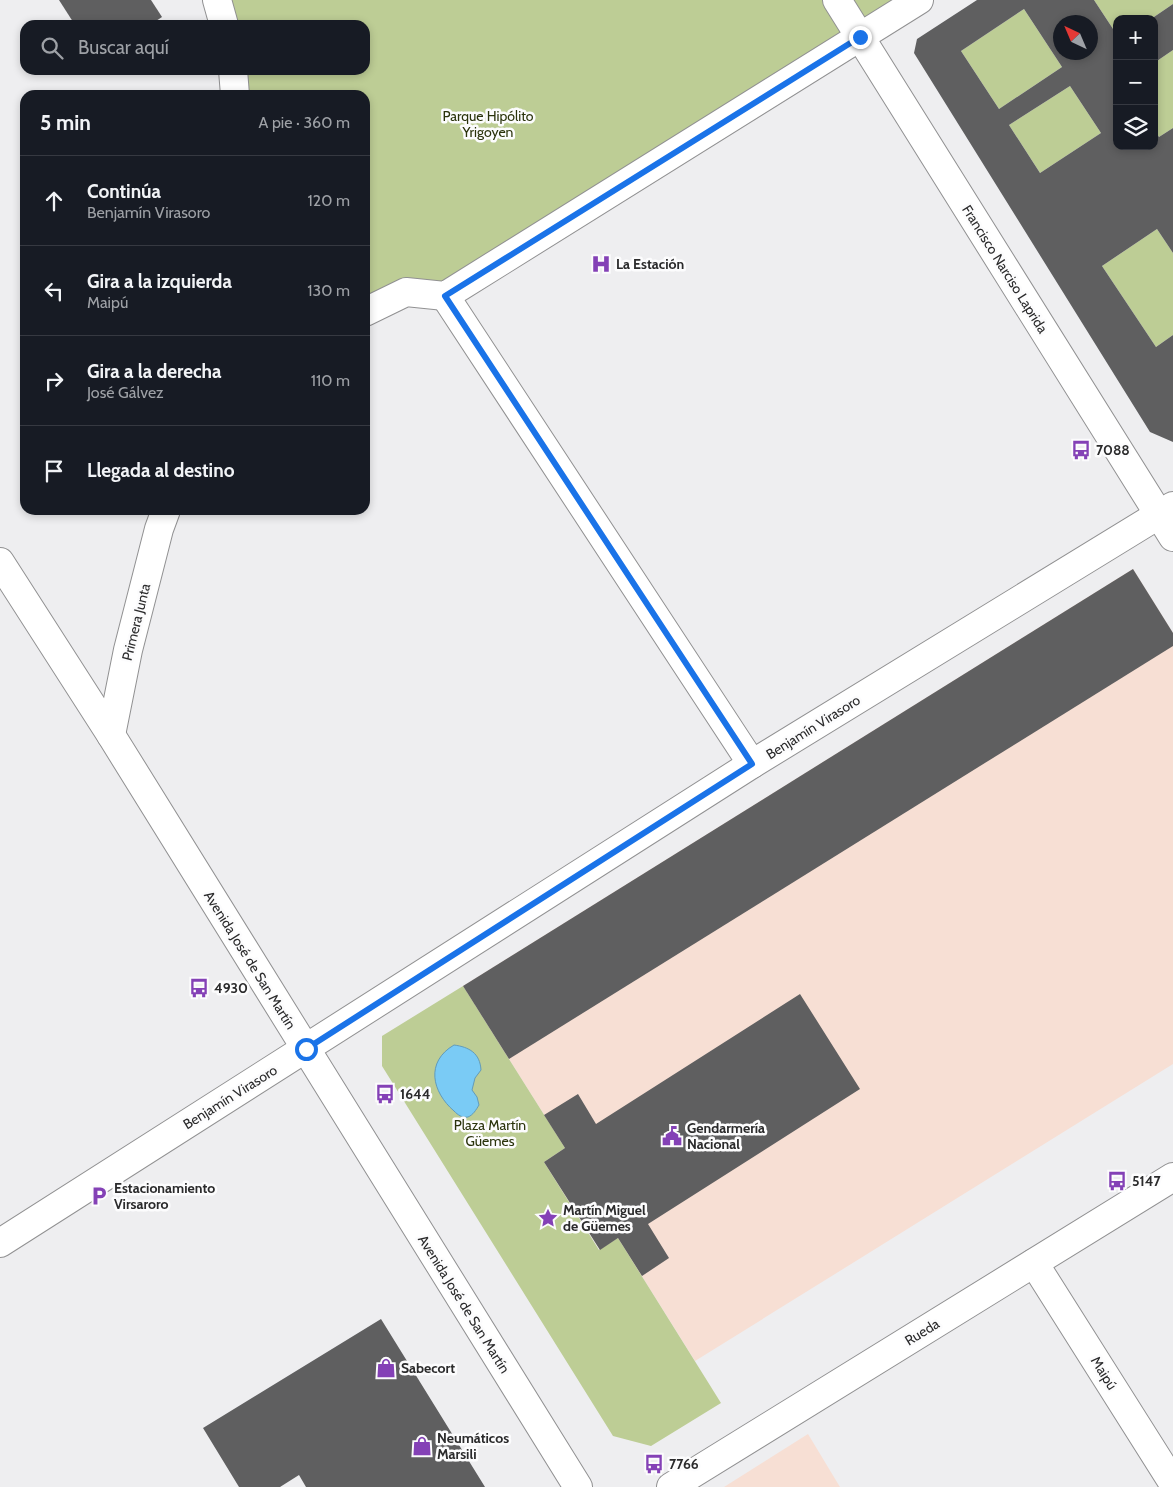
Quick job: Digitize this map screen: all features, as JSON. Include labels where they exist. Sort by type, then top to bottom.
[{"type":"street","points":[[217,0],[223,20]]},
{"type":"street","name":"Francisco Narciso Laprida","points":[[837,0],[1166,510],[1173,537]]},
{"type":"street","points":[[370,310],[406,292],[445,296],[919,0]]},
{"type":"street","points":[[233,75],[235,90]]},
{"type":"street","points":[[445,296],[752,764]]},
{"type":"street","name":"Benjamín Virasoro","points":[[0,1243],[752,764],[1166,510]]},
{"type":"street","name":"Primera Junta","points":[[111,735],[128,650],[167,516]]},
{"type":"street","name":"Avenida José de San Martín","points":[[2,571],[111,735],[578,1487]]},
{"type":"street","name":"Rueda","points":[[671,1487],[1173,1177]]},
{"type":"street","name":"Maipú","points":[[1034,1263],[1173,1483]]},
{"type":"shaded area","points":[[1133,569],[1173,633],[1173,1064],[695,1361],[618,1238],[600,1250],[544,1162],[565,1148],[463,986]]},
{"type":"shaded area","points":[[808,1434],[840,1487],[724,1487]]},
{"type":"green space","name":"Parque Hipólito Yrigoyen","points":[[217,0],[919,0],[445,296],[370,311],[370,90],[235,90],[233,75],[370,75],[370,20],[223,20]]},
{"type":"green space","points":[[1094,0],[1173,0],[1173,4],[1157,15],[1113,15],[1113,29]]},
{"type":"green space","points":[[1024,9],[1053,53],[1053,60],[1057,60],[1062,67],[999,109],[961,51]]},
{"type":"green space","points":[[1173,50],[1173,128],[1159,137],[1158,136],[1158,60]]},
{"type":"green space","points":[[1070,86],[1101,133],[1040,173],[1009,125]]},
{"type":"green space","points":[[1157,229],[1173,253],[1173,335],[1156,347],[1102,266]]},
{"type":"green space","name":"Plaza Martín Güemes","points":[[463,986],[565,1148],[544,1162],[599,1250],[618,1238],[721,1403],[651,1446],[613,1436],[382,1066],[382,1036]]},
{"type":"water","points":[[454,1045],[469,1049],[476,1055],[480,1064],[481,1070],[475,1078],[472,1090],[477,1097],[479,1105],[473,1114],[468,1117],[459,1115],[446,1103],[437,1086],[435,1077],[435,1068],[439,1060]]},
{"type":"building","points":[[59,0],[151,0],[162,17],[158,20],[72,20]]},
{"type":"building","points":[[977,0],[1094,0],[1113,29],[1113,150],[1158,150],[1158,136],[1159,137],[1173,128],[1173,253],[1157,229],[1102,266],[1156,347],[1173,335],[1173,442],[1150,432],[914,53],[917,39]],"holes":[[[1024,9],[1053,53],[1053,15],[1098,15],[1098,60],[1057,60],[1062,67],[999,109],[961,51]],[[1070,86],[1101,133],[1040,173],[1009,125]]]},
{"type":"building","points":[[1173,4],[1173,50],[1158,60],[1158,15]]},
{"type":"building","points":[[1133,569],[1173,633],[1173,646],[509,1059],[463,986]]},
{"type":"building","name":"Gendarmería Nacional","points":[[800,994],[860,1089],[648,1224],[669,1258],[642,1276],[618,1238],[600,1250],[544,1162],[565,1148],[544,1115],[578,1094],[596,1124]]},
{"type":"building","points":[[381,1319],[485,1487],[306,1487],[299,1475],[280,1487],[239,1487],[203,1428]]},
{"type":"place","name":"La Estación","points":[[601,264]]},
{"type":"place","name":"7088","points":[[1081,450]]},
{"type":"place","name":"4930","points":[[199,988]]},
{"type":"place","name":"1644","points":[[385,1094]]},
{"type":"place","name":"Gendarmería Nacional","points":[[672,1136]]},
{"type":"place","name":"5147","points":[[1117,1181]]},
{"type":"place","name":"Estacionamiento Virsaroro","points":[[99,1196]]},
{"type":"place","name":"Martín Miguel de Güemes","points":[[548,1218]]},
{"type":"place","name":"Sabecort","points":[[386,1368]]},
{"type":"place","name":"Neumáticos Marsili","points":[[422,1446]]},
{"type":"place","name":"7766","points":[[654,1464]]},
{"type":"route","points":[[306,1049],[752,764],[445,296],[860,37]]}]
